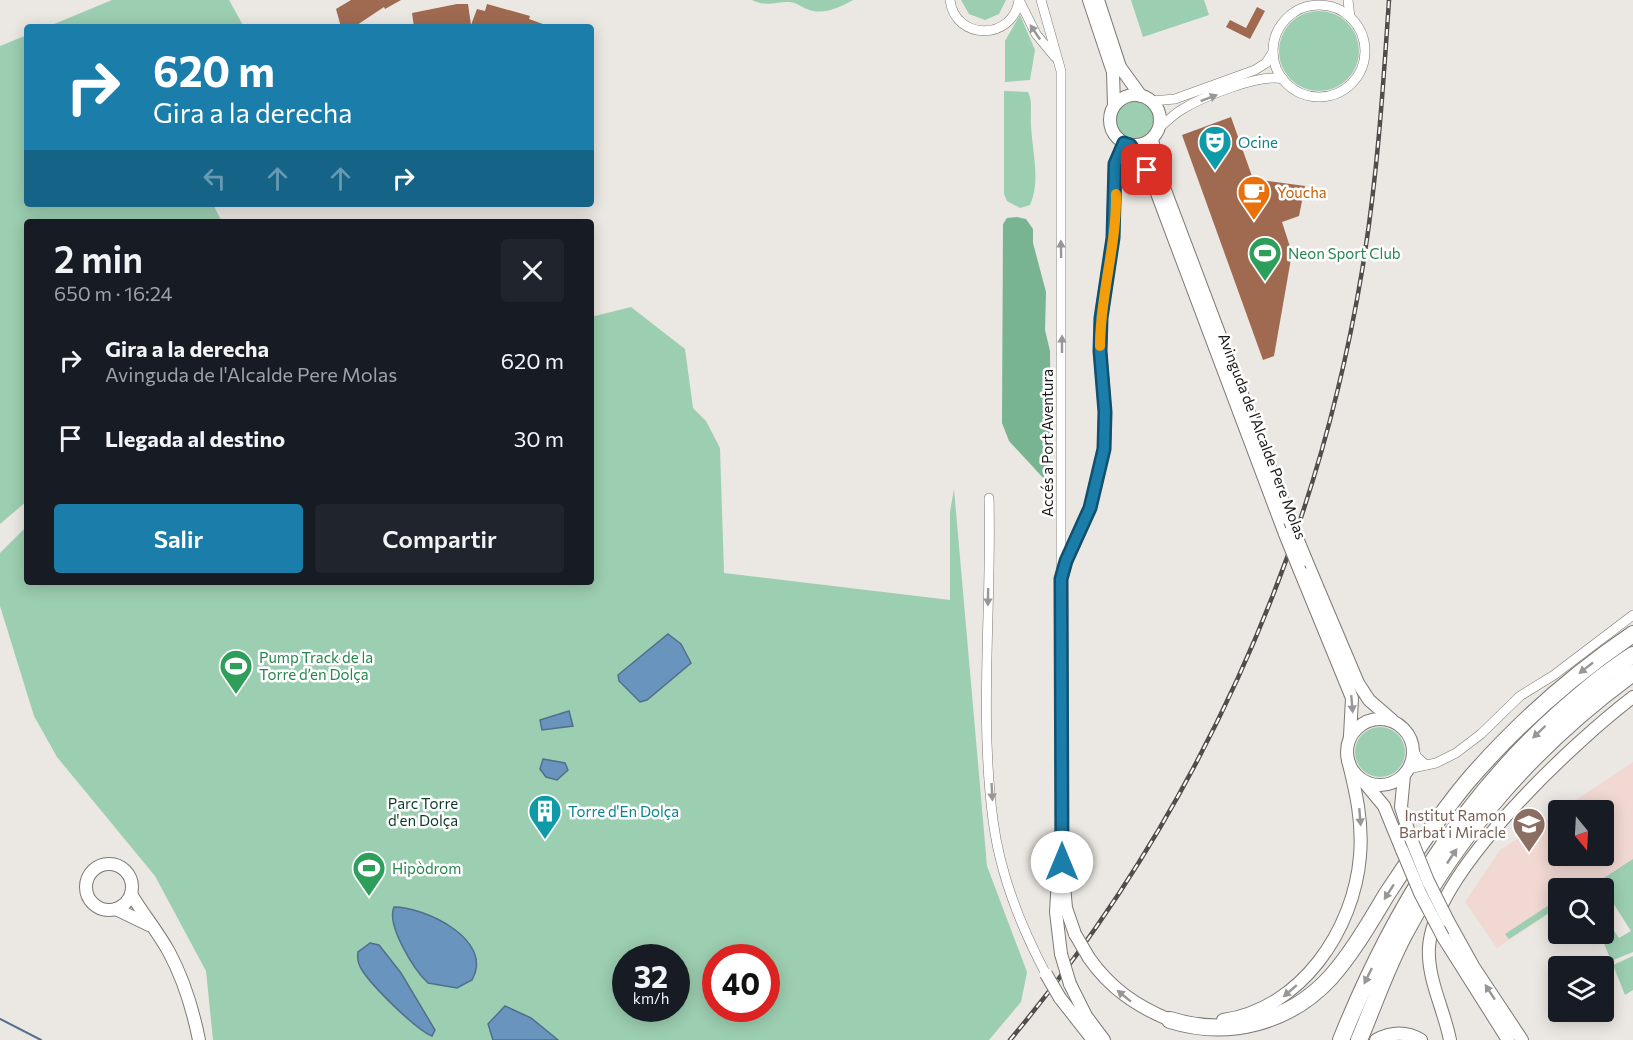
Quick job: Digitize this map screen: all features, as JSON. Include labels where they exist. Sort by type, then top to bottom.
[{"type":"highway","points":[[1170,1020],[1208,1029],[1239,1028],[1282,1014],[1311,996],[1342,964],[1432,829],[1485,762],[1553,695],[1633,634]]},
{"type":"highway","points":[[1364,1040],[1392,960],[1441,872],[1459,846],[1524,767],[1630,659]]},
{"type":"highway","points":[[1341,1040],[1365,981],[1397,919],[1434,857],[1462,817],[1527,744],[1580,694],[1630,659]]},
{"type":"highway","points":[[1524,767],[1539,759],[1587,718],[1633,686]]},
{"type":"street","points":[[950,0],[959,21],[966,27],[984,32],[994,31],[1010,21],[1019,0]]},
{"type":"street","points":[[1019,0],[1036,34],[1058,61]]},
{"type":"street","name":"Accés a Port Aventura","points":[[1041,0],[1061,71],[1062,862],[1066,908],[1075,934],[1089,958],[1106,980],[1131,1002],[1170,1020]]},
{"type":"street","points":[[1089,0],[1113,72],[1114,106],[1110,126],[1116,137],[1127,144],[1144,144],[1152,139],[1159,128],[1179,111],[1259,79],[1274,77],[1283,79],[1302,93],[1317,97],[1332,95],[1350,85],[1363,65],[1365,50],[1362,36],[1350,17],[1348,0]]},
{"type":"street","points":[[1098,0],[1120,67],[1160,114],[1159,128]]},
{"type":"street","points":[[1295,12],[1297,0]]},
{"type":"street","points":[[1114,106],[1128,96],[1169,101],[1255,70],[1266,63],[1274,52],[1281,27],[1295,12],[1310,3],[1327,3],[1350,17]]},
{"type":"street","points":[[1274,52],[1275,62],[1283,79]]},
{"type":"street","name":"Avinguda de l'Alcalde Pere Molas","points":[[1152,139],[1160,177],[1290,521],[1303,566],[1352,698],[1349,741]]},
{"type":"street","name":"Accés a Port Aventura","points":[[1061,579],[1066,561],[1090,508],[1104,449],[1105,412],[1100,351],[1101,318],[1113,238],[1115,164],[1127,144]]},
{"type":"street","name":"Avinguda de l'Alcalde Pere Molas","points":[[1127,144],[1152,180],[1285,534],[1303,566],[1358,683],[1369,700],[1395,723]]},
{"type":"street","points":[[989,498],[987,708],[993,820],[1004,872],[1022,924],[1069,1018],[1084,1040]]},
{"type":"street","points":[[1361,778],[1383,784],[1406,772],[1436,763],[1456,753],[1520,696],[1554,675],[1633,615]]},
{"type":"street","points":[[1450,1040],[1434,984],[1429,948],[1438,915],[1449,894],[1524,796],[1571,749],[1633,698]]},
{"type":"street","points":[[1170,1020],[1225,1020],[1262,1009],[1295,987],[1325,953],[1348,909],[1358,870],[1360,813],[1348,760],[1349,741],[1354,732],[1368,721],[1377,719],[1395,723],[1406,731],[1417,757],[1426,765]]},
{"type":"street","points":[[1413,749],[1406,772],[1401,807],[1410,836],[1448,921],[1473,966],[1522,1040]]},
{"type":"street","points":[[1348,760],[1384,806],[1420,893],[1443,937],[1508,1040]]},
{"type":"street","points":[[1062,862],[1055,891],[1056,929],[1061,954],[1070,984],[1086,1016],[1104,1040]]},
{"type":"street","points":[[149,925],[116,909],[100,908],[89,898],[87,883],[94,870],[107,865],[123,868],[132,882],[132,894],[149,925],[168,951],[182,981],[194,1016],[199,1040]]},
{"type":"street","points":[[116,909],[127,902],[132,894]]},
{"type":"street","points":[[1060,998],[1093,1040]]},
{"type":"street","points":[[1364,1040],[1396,1033],[1421,1040]]},
{"type":"shaded area","name":"Institut Ramon Barbat i Miracle","points":[[1633,762],[1633,859],[1604,878],[1548,878],[1548,915],[1497,948],[1465,902],[1500,850],[1548,819],[1548,866],[1614,866],[1614,800],[1576,800]]},
{"type":"green space","points":[[112,0],[229,0],[242,24],[54,24]]},
{"type":"green space","points":[[752,0],[853,0],[837,8],[819,12],[792,2],[766,4]]},
{"type":"green space","points":[[961,0],[1006,0],[999,14],[985,20],[969,14]]},
{"type":"green space","points":[[1131,0],[1204,0],[1209,15],[1143,37]]},
{"type":"green space","points":[[1319,11],[1334,14],[1347,23],[1356,36],[1359,51],[1356,66],[1347,79],[1334,88],[1319,91],[1304,88],[1291,79],[1282,66],[1279,51],[1282,36],[1291,23],[1304,14]]},
{"type":"green space","points":[[1020,15],[1035,50],[1030,80],[1005,82],[1005,41]]},
{"type":"green space","points":[[24,36],[24,207],[214,207],[220,219],[24,219],[24,504],[0,524],[0,46]]},
{"type":"green space","points":[[1004,91],[1028,92],[1030,100],[1035,186],[1030,205],[1020,208],[1007,201],[1004,194]]},
{"type":"green space","points":[[1135,100],[1149,106],[1155,120],[1149,134],[1135,140],[1121,134],[1115,120],[1121,106]]},
{"type":"green space","points":[[1007,218],[1026,219],[1033,229],[1033,243],[1046,292],[1045,330],[1050,351],[1051,479],[1046,481],[1009,441],[1002,423],[1003,224]]},
{"type":"green space","name":"Parc Torre d'en Dolça","points":[[631,307],[685,349],[693,408],[706,421],[720,448],[724,573],[950,600],[950,512],[954,489],[987,866],[1027,972],[1021,1002],[989,1040],[213,1040],[206,971],[155,876],[57,757],[34,716],[0,606],[0,553],[24,529],[24,585],[594,585],[594,316]]},
{"type":"green space","points":[[1375,727],[1385,727],[1398,734],[1405,747],[1405,757],[1398,770],[1385,777],[1375,777],[1366,773],[1359,766],[1355,757],[1355,747],[1359,738],[1366,731]]},
{"type":"green space","points":[[1633,859],[1633,952],[1614,960],[1614,956],[1609,956],[1604,944],[1614,944],[1614,931],[1619,938],[1631,931],[1614,904],[1614,878],[1604,878]]},
{"type":"green space","points":[[1548,906],[1548,914],[1509,939],[1505,934]]},
{"type":"green space","points":[[1633,956],[1633,990],[1625,995],[1614,968],[1614,965]]},
{"type":"water","points":[[668,634],[681,644],[691,663],[647,700],[640,702],[619,681],[618,675]]},
{"type":"water","points":[[569,711],[573,726],[542,730],[540,720]]},
{"type":"water","points":[[543,759],[565,763],[568,770],[557,780],[546,777],[540,769]]},
{"type":"water","points":[[394,907],[407,908],[438,920],[453,928],[466,939],[474,952],[477,965],[472,980],[457,988],[428,983],[409,958],[398,936],[394,925]]},
{"type":"water","points":[[370,943],[379,945],[401,973],[435,1030],[432,1036],[415,1025],[394,1006],[362,970],[358,961],[358,952]]},
{"type":"water","points":[[505,1006],[531,1018],[558,1040],[493,1040],[488,1024]]},
{"type":"building","points":[[351,0],[401,0],[385,9],[384,7],[358,24],[340,24],[336,9]]},
{"type":"building","points":[[468,4],[471,24],[414,24],[412,13]]},
{"type":"building","points":[[487,4],[530,16],[529,19],[543,24],[471,24],[477,9],[485,11]]},
{"type":"building","points":[[1257,7],[1265,11],[1250,39],[1226,27],[1230,20],[1246,28]]},
{"type":"building","points":[[1231,117],[1253,179],[1305,186],[1299,216],[1282,222],[1292,253],[1274,356],[1263,360],[1182,135]]},
{"type":"waterway","points":[[0,1019],[41,1040]]},
{"type":"railway","points":[[1010,1040],[1076,955],[1136,867],[1190,775],[1237,679],[1278,581],[1313,480],[1341,376],[1362,271],[1376,169],[1389,0]]},
{"type":"slow traffic","points":[[1100,346],[1101,318],[1113,238],[1116,194]]},
{"type":"place","name":"Ocine","points":[[1215,171]]},
{"type":"place","name":"Youcha","points":[[1254,221]]},
{"type":"place","name":"Neon Sport Club","points":[[1265,282]]},
{"type":"place","name":"Pump Track de la Torre d’en Dolça","points":[[236,695]]},
{"type":"place","name":"Torre d'En Dolça","points":[[545,840]]},
{"type":"place","name":"Institut Ramon Barbat i Miracle","points":[[1529,853]]},
{"type":"place","name":"Hipòdrom","points":[[369,897]]},
{"type":"route","points":[[1062,862],[1061,579],[1066,561],[1090,508],[1104,449],[1105,412],[1100,351],[1101,318],[1115,217],[1115,164],[1124,143],[1130,145],[1147,170]]}]
